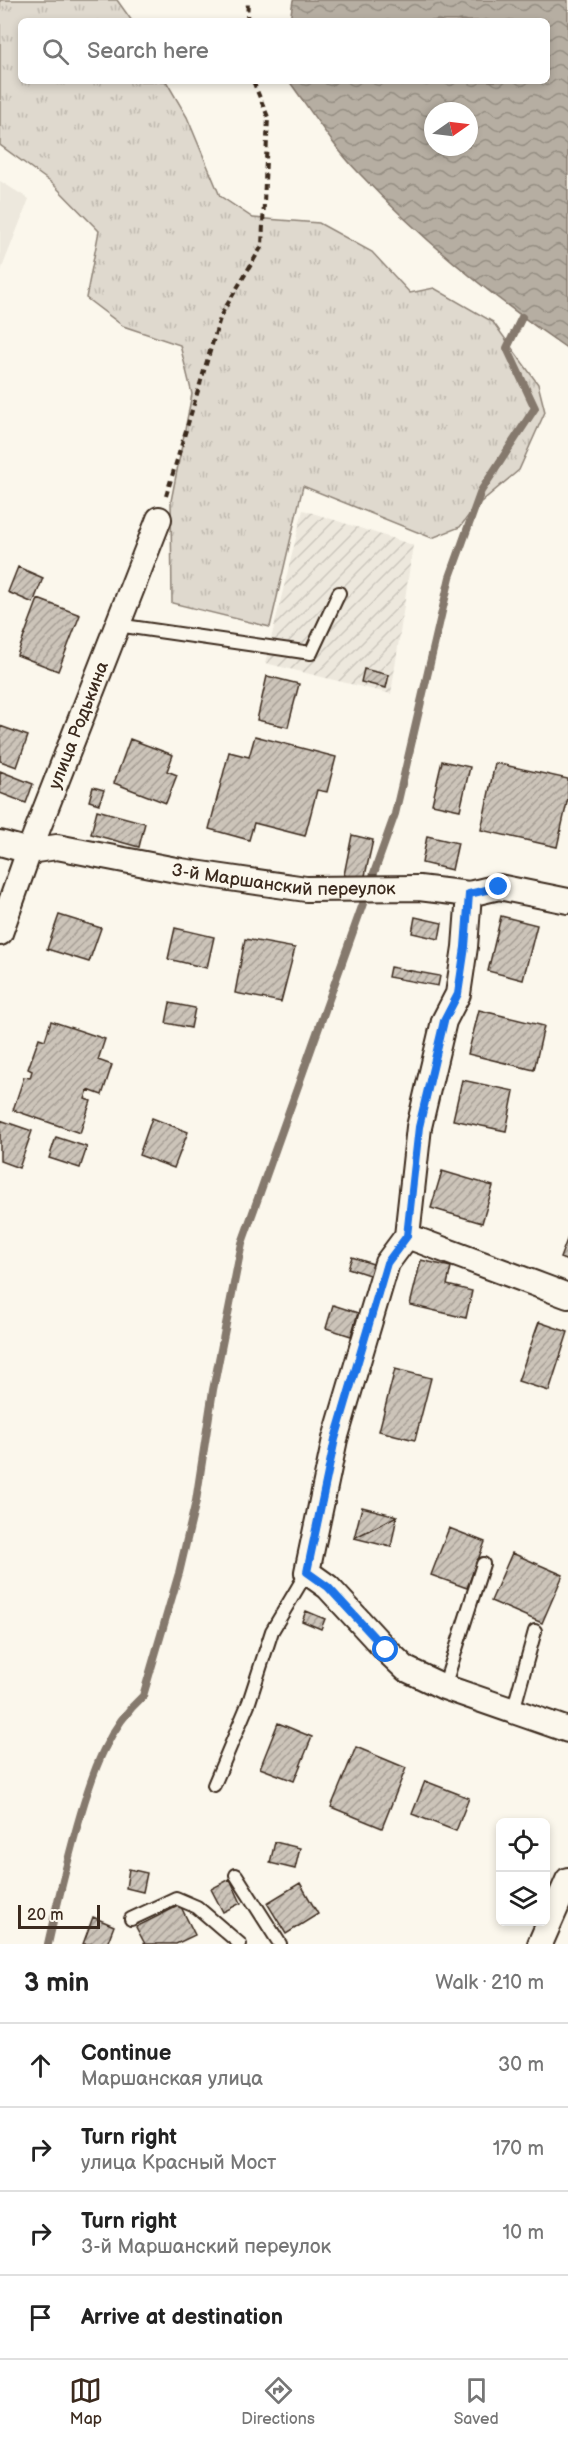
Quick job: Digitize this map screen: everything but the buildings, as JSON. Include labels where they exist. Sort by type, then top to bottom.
[{"type":"street","name":"улица Родькина","points":[[0,933],[29,851],[159,519]]},
{"type":"street","name":"3-й Маршанский переулок","points":[[0,843],[29,851],[57,847],[181,871],[306,889],[419,888],[469,894],[499,887],[568,901]]},
{"type":"street","points":[[469,894],[465,947],[458,994],[444,1021],[419,1127],[407,1236],[387,1263],[335,1439],[307,1572],[328,1587],[406,1669],[444,1687],[568,1730]]},
{"type":"street","points":[[407,1236],[568,1296]]},
{"type":"street","points":[[540,1944],[568,1880]]},
{"type":"lane","points":[[117,626],[311,653],[339,593]]},
{"type":"lane","points":[[444,1687],[483,1564]]},
{"type":"lane","points":[[214,1785],[249,1702],[272,1631],[307,1572]]},
{"type":"lane","points":[[513,1712],[535,1631]]},
{"type":"lane","points":[[236,1875],[279,1944]]},
{"type":"lane","points":[[131,1918],[176,1898],[197,1906],[240,1944]]},
{"type":"path","points":[[248,0],[248,18]]},
{"type":"path","points":[[159,519],[221,315],[262,246],[268,117],[254,84]]},
{"type":"shaded area","points":[[0,181],[29,199],[0,273]]},
{"type":"shaded area","points":[[303,510],[413,545],[391,694],[265,663]]},
{"type":"green space","points":[[0,0],[117,0],[130,18],[18,18],[18,84],[168,84],[187,117],[220,196],[253,218],[319,223],[372,252],[410,293],[434,288],[493,322],[538,384],[545,412],[519,470],[475,507],[460,527],[432,538],[303,486],[270,627],[172,603],[171,501],[192,394],[180,345],[123,326],[86,298],[99,231],[53,184],[0,145]]},
{"type":"water","points":[[293,0],[568,0],[568,349],[512,309],[432,244],[348,162],[291,84],[550,84],[550,18],[290,18]]},
{"type":"waterway","points":[[48,1944],[76,1829],[97,1765],[111,1735],[143,1696],[179,1573],[196,1501],[213,1390],[242,1243],[395,814],[450,577],[481,491],[535,408],[507,348],[522,317]]},
{"type":"route","points":[[386,1650],[328,1587],[307,1572],[335,1439],[387,1263],[407,1236],[419,1127],[444,1021],[458,994],[465,947],[469,894],[499,887]]}]
